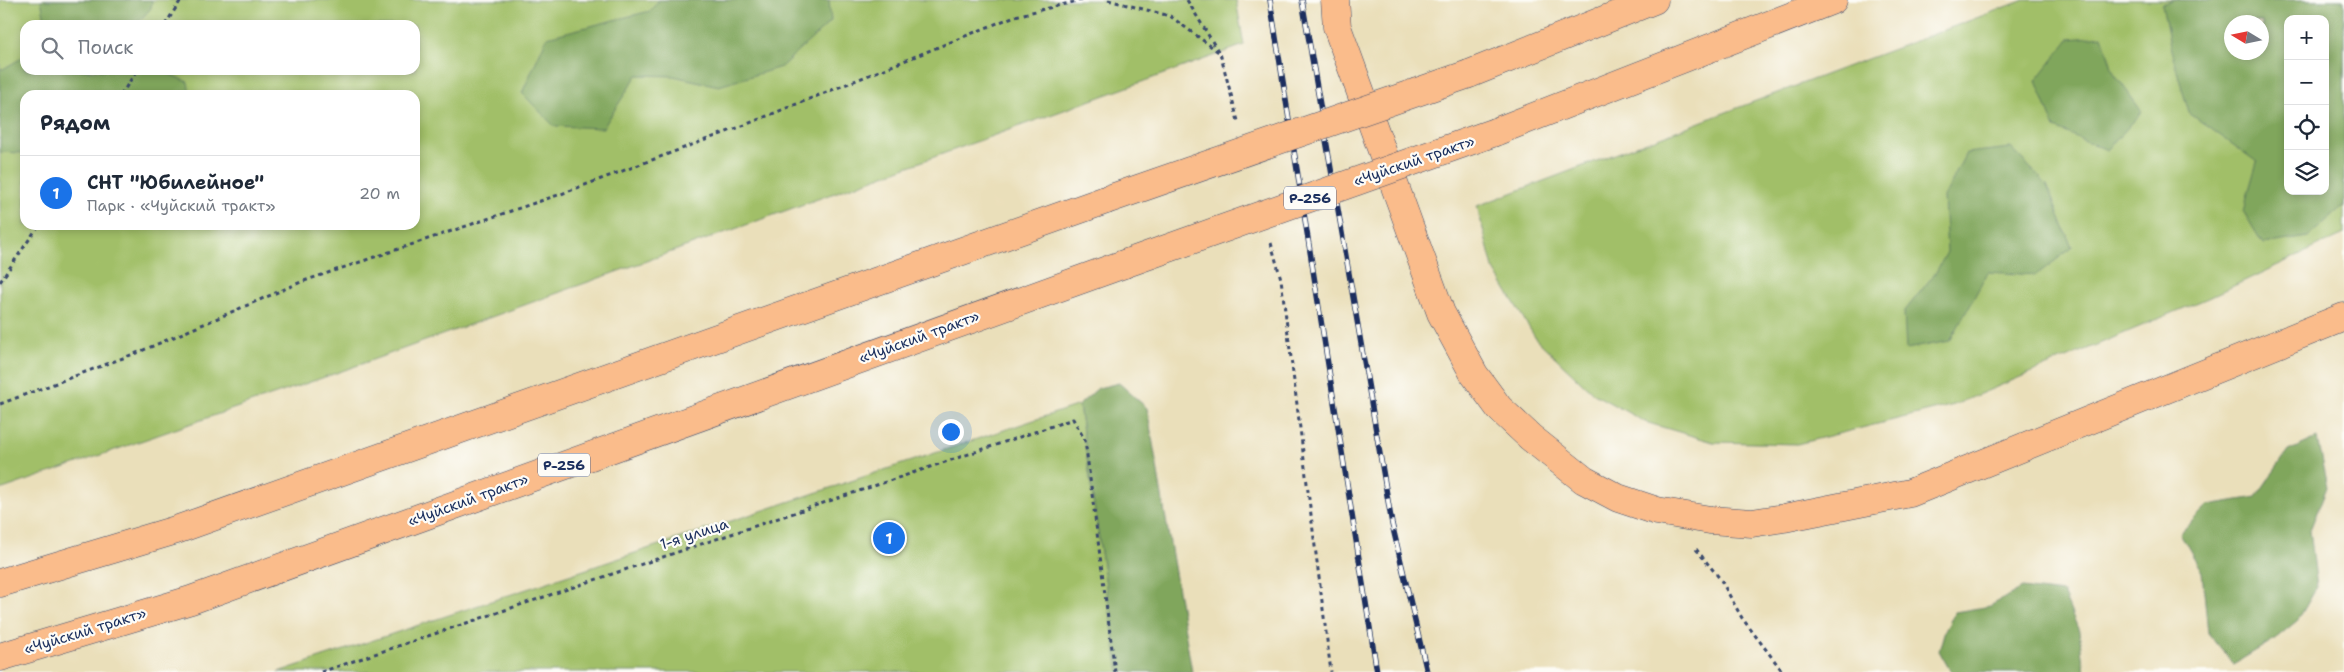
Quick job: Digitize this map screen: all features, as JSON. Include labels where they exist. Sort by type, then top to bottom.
[{"type":"highway","points":[[1335,0],[1337,27],[1440,313],[1474,374],[1499,408],[1530,437],[1584,480],[1618,498],[1672,514],[1710,520],[1752,523],[1910,493],[2344,317]]},
{"type":"highway","points":[[0,584],[176,530],[1106,200],[1469,74],[1654,0]]},
{"type":"highway","name":"«Чуйский тракт»","points":[[0,657],[191,600],[1495,132],[1832,0]]},
{"type":"path","points":[[168,20],[181,0]]},
{"type":"path","points":[[0,404],[139,352],[301,282],[561,194],[740,126],[1015,16],[1082,0]]},
{"type":"path","points":[[1108,0],[1170,16],[1220,53]]},
{"type":"path","points":[[1187,0],[1220,53],[1240,128]]},
{"type":"path","points":[[124,90],[134,75]]},
{"type":"path","points":[[0,282],[36,230]]},
{"type":"path","points":[[1271,241],[1281,279],[1331,672]]},
{"type":"path","name":"1-я улица","points":[[322,672],[1073,419],[1085,440],[1115,672]]},
{"type":"path","points":[[1672,514],[1721,580],[1742,618],[1783,672]]},
{"type":"green space","points":[[0,0],[1236,0],[1244,45],[342,371],[0,490]]},
{"type":"green space","points":[[41,0],[152,0],[151,8],[140,20],[45,20]]},
{"type":"green space","points":[[659,0],[829,0],[831,21],[781,67],[719,86],[673,76],[637,75],[603,128],[554,126],[522,93],[547,37],[650,11]]},
{"type":"green space","points":[[2024,0],[2344,0],[2344,234],[2208,298],[1954,405],[1797,444],[1713,442],[1645,422],[1594,394],[1536,339],[1493,268],[1477,206]]},
{"type":"green space","points":[[2175,0],[2344,0],[2344,205],[2308,237],[2263,244],[2243,211],[2257,162],[2189,113],[2171,50],[2162,4]]},
{"type":"green space","points":[[2102,36],[2114,73],[2142,112],[2107,150],[2055,128],[2036,81],[2069,39]]},
{"type":"green space","points":[[20,59],[20,75],[172,75],[188,82],[189,90],[20,90],[20,153],[0,152],[0,68],[3,69]]},
{"type":"green space","points":[[2011,148],[2047,185],[2072,248],[2036,275],[1988,272],[1950,341],[1906,349],[1904,312],[1936,272],[1947,252],[1944,197],[1966,153]]},
{"type":"green space","points":[[1119,383],[1147,408],[1192,672],[1119,672],[1079,405],[1098,388]]},
{"type":"green space","points":[[1079,405],[1119,672],[278,672]]},
{"type":"green space","points":[[2317,438],[2327,487],[2310,530],[2317,587],[2298,620],[2275,639],[2234,664],[2208,633],[2202,572],[2180,533],[2208,505],[2256,497],[2288,451]]},
{"type":"green space","points":[[2022,588],[2063,593],[2079,631],[2084,672],[1951,672],[1939,651],[1944,633],[1955,612],[1990,606]]},
{"type":"railway","points":[[1270,0],[1377,672]]},
{"type":"railway","points":[[1302,0],[1392,524],[1427,672]]},
{"type":"place","name":"СНТ \"Юбилейное\"","points":[[889,538]]}]
